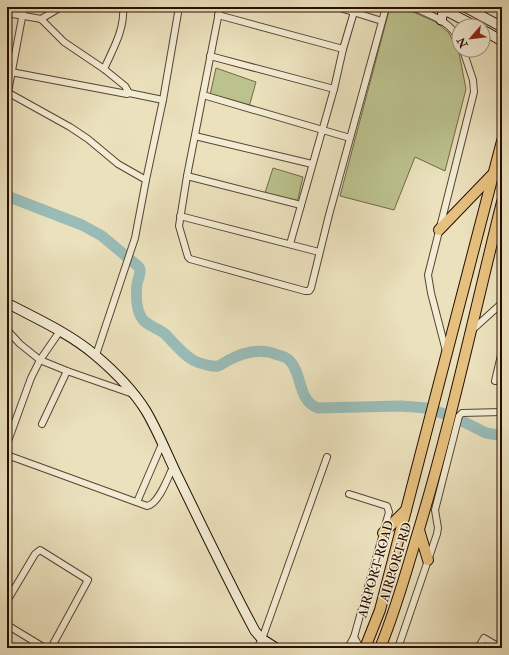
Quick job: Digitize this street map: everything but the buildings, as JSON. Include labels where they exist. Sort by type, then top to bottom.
[{"type":"main road","name":"AIRPORT ROAD","points":[[365,648],[380,610],[492,174],[502,141]]},
{"type":"main road","points":[[439,230],[492,174]]},
{"type":"main road","name":"AIRPORT RD","points":[[380,648],[395,610],[426,505],[454,402],[502,202]]},
{"type":"main road","points":[[383,532],[406,510]]},
{"type":"main road","points":[[419,530],[428,560]]},
{"type":"street","points":[[24,7],[8,92],[70,127],[88,139],[118,164],[146,180]]},
{"type":"street","points":[[41,19],[61,7]]},
{"type":"street","points":[[104,69],[120,33],[123,22],[123,7]]},
{"type":"street","points":[[96,355],[135,238],[180,7]]},
{"type":"street","points":[[220,7],[187,176],[180,216],[180,231],[188,257],[190,259],[305,291],[309,291],[311,288],[386,7]]},
{"type":"street","points":[[336,7],[382,21]]},
{"type":"street","points":[[413,7],[441,20],[451,28]]},
{"type":"street","points":[[465,7],[502,27]]},
{"type":"street","points":[[441,20],[442,8],[460,18]]},
{"type":"street","points":[[290,244],[354,12]]},
{"type":"street","points":[[7,13],[41,19],[64,42],[104,69],[124,86],[129,93]]},
{"type":"street","points":[[218,15],[343,49]]},
{"type":"street","points":[[491,35],[502,41]]},
{"type":"street","points":[[210,56],[334,89]]},
{"type":"street","points":[[447,353],[428,282],[430,266],[474,92],[474,80],[466,58]]},
{"type":"street","points":[[11,72],[163,100]]},
{"type":"street","points":[[203,95],[350,138]]},
{"type":"street","points":[[195,136],[312,164]]},
{"type":"street","points":[[187,176],[301,206]]},
{"type":"street","points":[[180,216],[320,252]]},
{"type":"street","points":[[7,303],[60,331],[96,355],[134,394],[145,410],[250,621],[262,639],[276,648]]},
{"type":"street","points":[[470,333],[502,303]]},
{"type":"street","points":[[7,330],[20,344],[40,360],[134,394]]},
{"type":"street","points":[[7,444],[31,378],[40,360],[60,331]]},
{"type":"street","points":[[495,381],[502,351]]},
{"type":"street","points":[[42,424],[67,371]]},
{"type":"street","points":[[398,648],[438,530],[435,513],[437,502],[459,416],[462,413],[502,412]]},
{"type":"street","points":[[137,502],[162,444]]},
{"type":"street","points":[[7,455],[147,506],[154,503],[173,467]]},
{"type":"street","points":[[257,648],[262,639],[327,458]]},
{"type":"street","points":[[348,648],[354,637],[389,512],[387,506],[349,494]]},
{"type":"street","points":[[7,601],[35,554],[40,550],[88,580],[51,648]]},
{"type":"street","points":[[7,625],[45,648]]},
{"type":"street","points":[[354,637],[360,648]]},
{"type":"street","points":[[478,648],[484,638],[501,648]]},
{"type":"green space","points":[[390,7],[402,7],[436,22],[449,33],[451,37],[451,58],[460,58],[466,89],[445,171],[415,157],[394,210],[340,196]]},
{"type":"green space","points":[[216,68],[256,82],[249,107],[210,95]]},
{"type":"green space","points":[[273,168],[303,177],[297,203],[265,193]]},
{"type":"waterway","points":[[7,196],[82,225],[102,236],[139,267],[140,273],[137,284],[137,305],[141,317],[145,322],[165,334],[184,354],[197,362],[210,366],[218,366],[235,357],[247,353],[259,351],[272,353],[289,360],[296,372],[303,393],[311,404],[318,408],[401,406],[426,408],[454,417],[486,433],[498,435],[502,434]]}]
